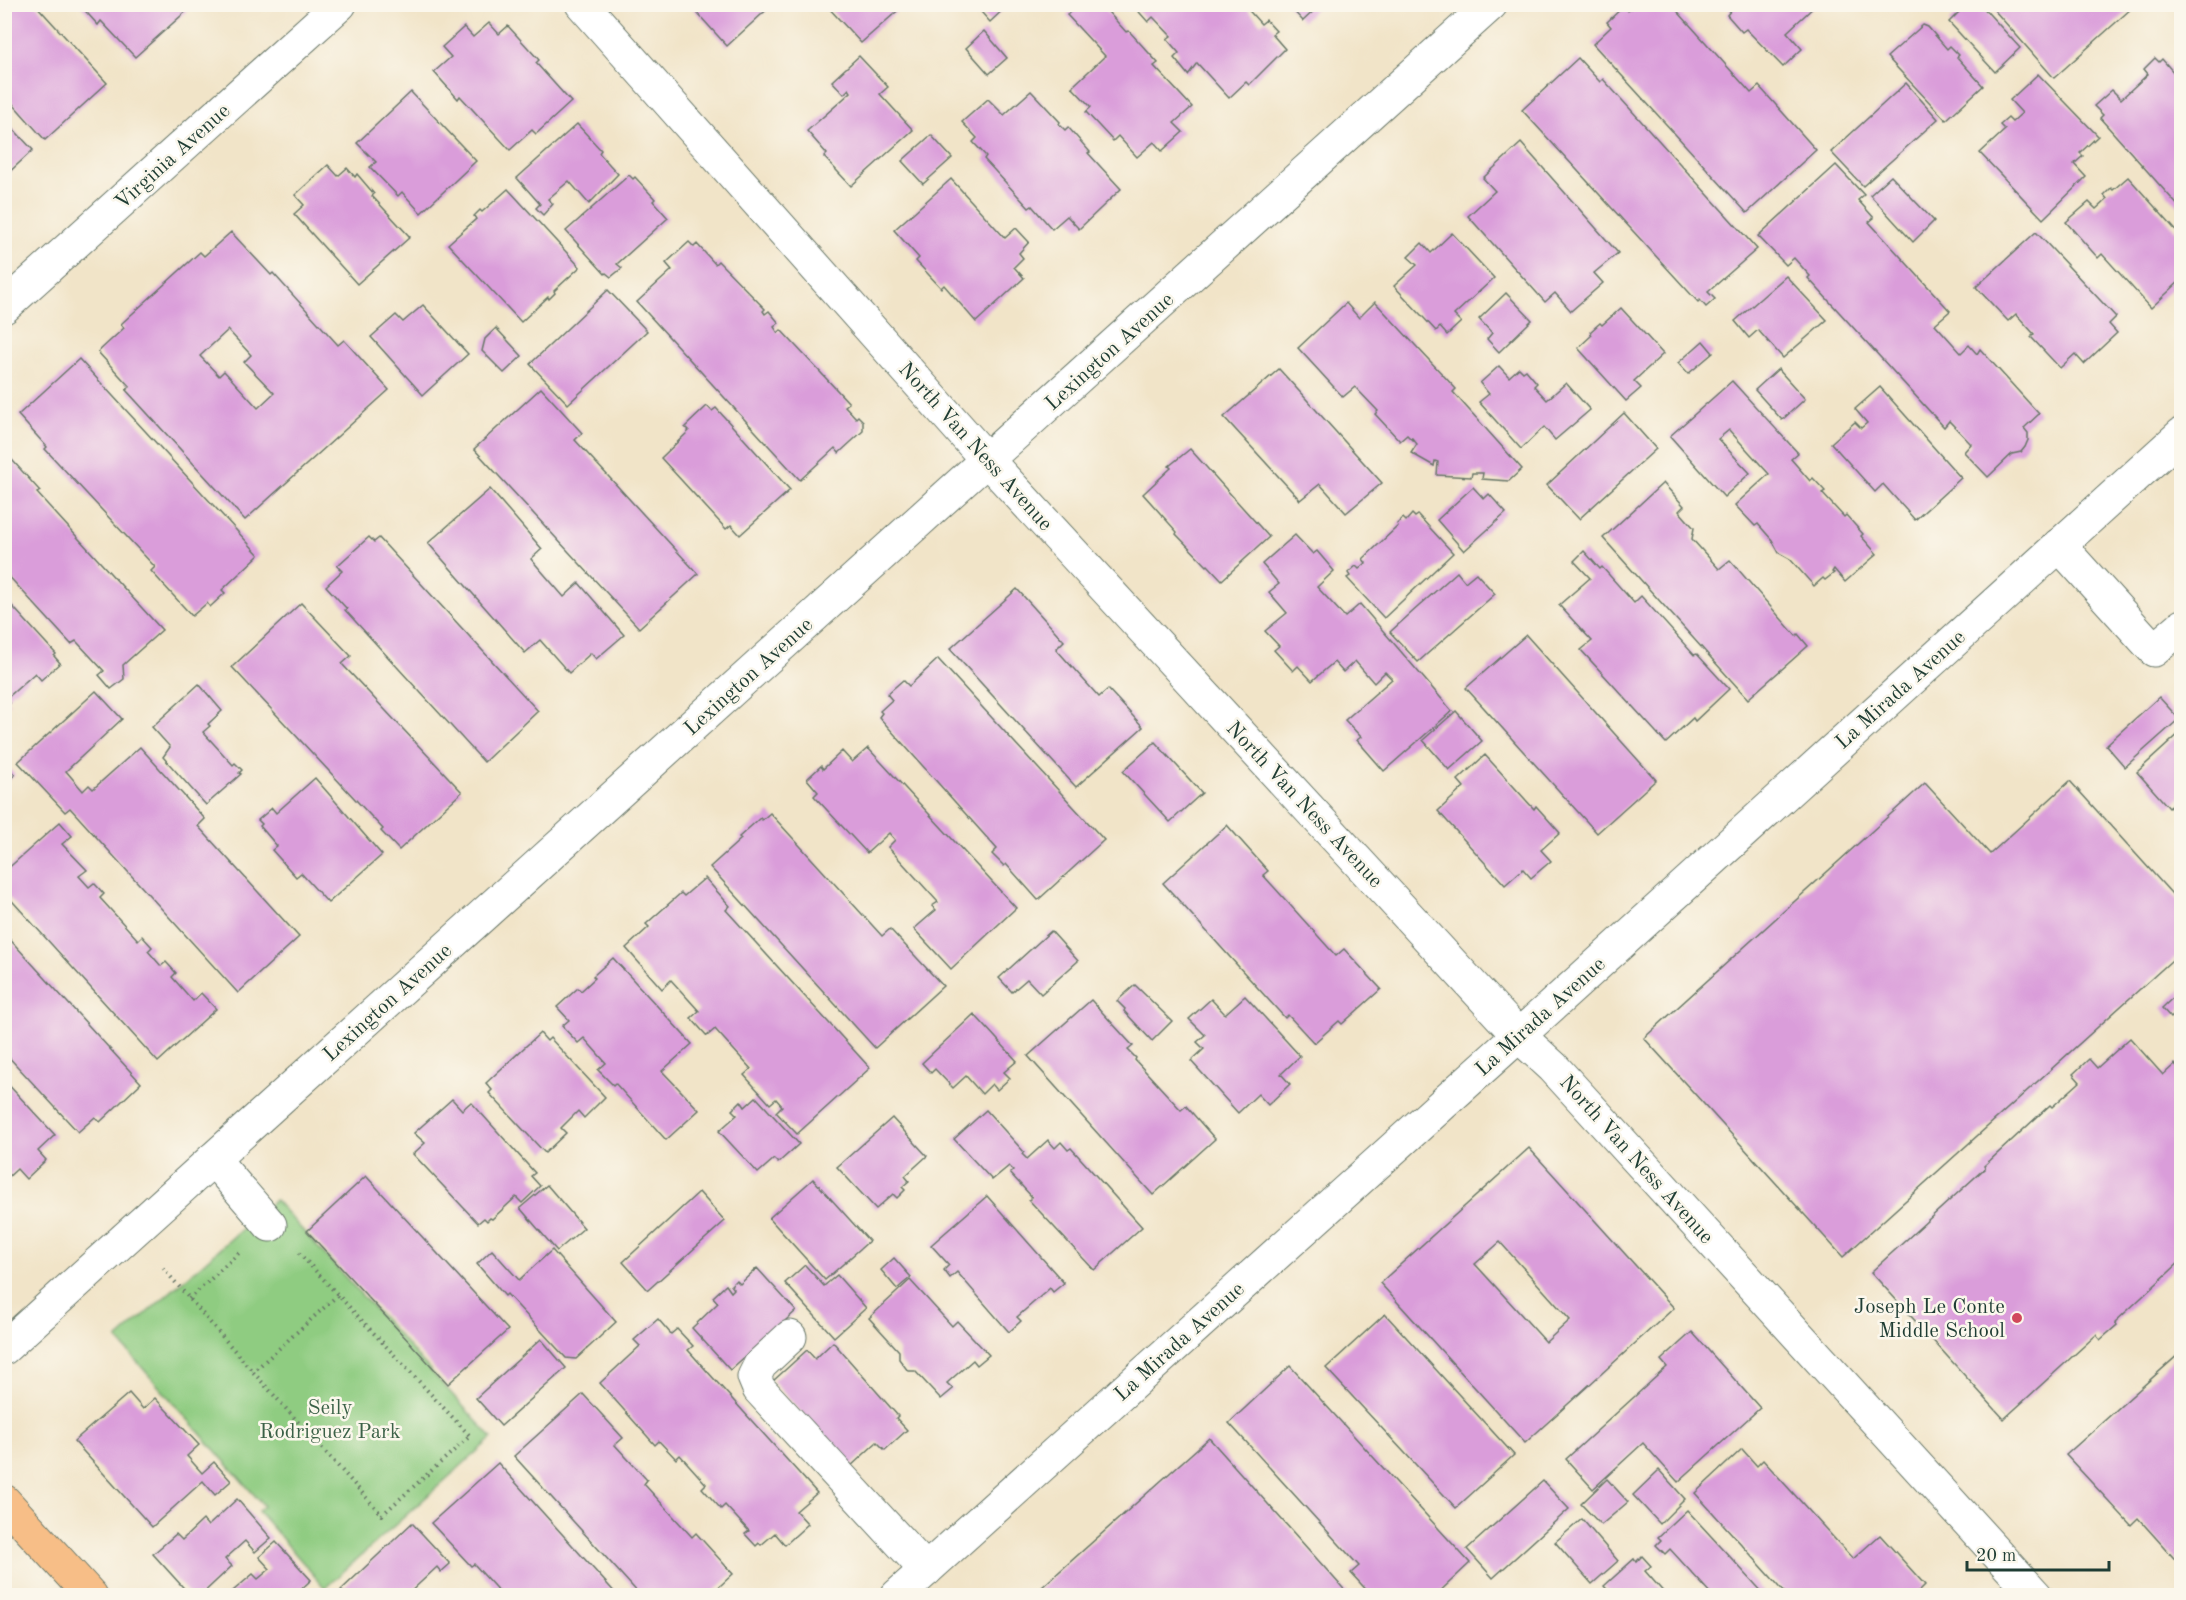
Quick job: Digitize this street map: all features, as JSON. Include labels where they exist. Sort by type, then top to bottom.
[{"type":"main road","points":[[4,1501],[91,1596]]},
{"type":"street","name":"Virginia Avenue","points":[[4,307],[340,4]]},
{"type":"street","name":"North Van Ness Avenue","points":[[582,4],[987,460],[1519,1036],[1553,1067],[2029,1593]]},
{"type":"street","name":"Lexington Avenue","points":[[4,1348],[1491,4]]},
{"type":"street","name":"La Mirada Avenue","points":[[897,1596],[1519,1036],[2181,434]]},
{"type":"street","points":[[2058,546],[2154,650],[2181,626]]},
{"type":"street","points":[[213,1159],[270,1225]]},
{"type":"street","points":[[790,1337],[760,1365],[754,1377],[759,1389],[926,1570]]},
{"type":"path","points":[[163,1268],[253,1372],[382,1515],[470,1436],[338,1295],[253,1372]]},
{"type":"green space","name":"Seily Rodriguez Park","points":[[275,1200],[492,1438],[325,1588],[258,1511],[264,1506],[117,1339]]},
{"type":"building","points":[[4,4],[35,4],[107,83],[45,140],[4,94]]},
{"type":"building","points":[[79,4],[191,4],[192,6],[135,57],[101,21],[98,25]]},
{"type":"building","points":[[689,4],[773,4],[727,46]]},
{"type":"building","points":[[974,4],[1009,4],[990,22]]},
{"type":"building","points":[[1078,4],[1101,4],[1158,63],[1154,66],[1192,107],[1174,123],[1183,132],[1162,151],[1154,142],[1137,157],[1118,136],[1113,141],[1086,112],[1091,107],[1072,87],[1105,56],[1067,15]]},
{"type":"building","points":[[1132,4],[1243,4],[1261,24],[1266,20],[1276,31],[1272,34],[1285,49],[1249,85],[1246,82],[1229,98],[1197,63],[1188,75],[1174,58],[1179,53],[1167,39],[1171,36],[1153,17],[1148,22]]},
{"type":"building","points":[[1287,4],[1321,4],[1303,21]]},
{"type":"building","points":[[1635,4],[1671,4],[1751,93],[1759,86],[1816,150],[1747,213],[1593,44],[1611,27],[1607,22],[1624,6],[1628,11]]},
{"type":"building","points":[[1726,4],[1817,4],[1787,32],[1802,49],[1783,67],[1746,29],[1742,32],[1727,15],[1731,10]]},
{"type":"building","points":[[1967,4],[1980,4],[2020,48],[1995,72],[1949,22]]},
{"type":"building","points":[[2002,4],[2129,4],[2132,8],[2054,78],[1995,11]]},
{"type":"building","points":[[826,5],[904,5],[861,43]]},
{"type":"building","points":[[489,23],[499,34],[508,26],[539,60],[536,63],[571,102],[536,134],[532,130],[510,150],[460,96],[458,99],[434,72],[451,57],[442,47],[464,27],[473,37]]},
{"type":"building","points":[[1923,25],[1928,27],[1947,49],[1950,46],[1959,55],[1957,57],[1983,86],[1946,120],[1887,57]]},
{"type":"building","points":[[984,31],[1007,58],[989,74],[966,48]]},
{"type":"building","points":[[859,56],[888,87],[880,94],[913,130],[851,186],[824,157],[827,154],[807,131],[851,92],[849,89],[844,94],[832,81]]},
{"type":"building","points":[[1578,58],[1600,82],[1603,79],[1757,249],[1708,292],[1715,299],[1706,307],[1700,300],[1698,302],[1522,110]]},
{"type":"building","points":[[2155,58],[2159,62],[2162,59],[2181,81],[2181,209],[2100,118],[2103,115],[2094,106],[2112,90],[2121,99],[2148,74],[2144,69]]},
{"type":"building","points":[[2038,74],[2098,136],[2080,153],[2083,156],[2074,164],[2086,177],[2043,219],[1980,153],[2005,130],[2000,125],[2008,118],[2012,122],[2022,113],[2010,100]]},
{"type":"building","points":[[1906,83],[1938,119],[1863,186],[1831,152]]},
{"type":"building","points":[[1031,91],[1065,130],[1068,127],[1121,189],[1079,229],[1067,216],[1052,229],[1032,206],[1029,208],[984,159],[986,156],[973,142],[977,138],[962,122],[988,99],[1004,115]]},
{"type":"building","points":[[411,92],[476,161],[421,213],[402,192],[398,196],[370,167],[376,162],[357,143]]},
{"type":"building","points":[[4,119],[33,150],[4,177]]},
{"type":"building","points":[[577,124],[601,150],[599,153],[618,174],[589,204],[569,181],[548,199],[553,204],[543,215],[536,208],[540,204],[517,178]]},
{"type":"building","points":[[931,135],[952,158],[923,184],[902,161]]},
{"type":"building","points":[[1521,143],[1618,253],[1594,273],[1603,283],[1571,311],[1555,293],[1545,302],[1468,216],[1495,191],[1483,178]]},
{"type":"building","points":[[328,165],[338,176],[347,168],[355,177],[357,174],[374,194],[372,196],[410,237],[357,284],[294,214],[304,205],[295,195]]},
{"type":"building","points":[[1836,165],[1864,195],[1858,200],[1874,218],[1869,222],[1950,311],[1935,324],[1961,353],[1969,345],[1977,354],[1980,349],[2039,414],[2024,428],[2028,433],[2028,440],[2021,452],[2012,454],[1988,477],[1964,452],[1971,444],[1949,421],[1944,427],[1808,278],[1810,276],[1794,258],[1786,265],[1758,236]]},
{"type":"building","points":[[629,175],[633,179],[635,177],[655,199],[653,201],[668,218],[617,264],[622,268],[611,277],[605,274],[566,231]]},
{"type":"building","points":[[1891,176],[1934,221],[1913,242],[1870,195]]},
{"type":"building","points":[[2128,177],[2181,236],[2181,280],[2151,308],[2102,254],[2098,258],[2066,222],[2089,202],[2096,209],[2107,199],[2104,195],[2111,188],[2113,190]]},
{"type":"building","points":[[951,179],[1005,238],[1016,228],[1029,242],[1019,253],[1023,258],[1014,267],[1024,278],[976,322],[944,285],[941,288],[916,261],[919,258],[894,230]]},
{"type":"building","points":[[508,189],[580,267],[554,291],[555,293],[549,299],[548,297],[521,322],[448,244],[476,219],[474,216],[480,210],[482,212]]},
{"type":"building","points":[[231,232],[271,275],[273,273],[338,345],[344,340],[389,390],[245,520],[126,390],[130,387],[98,352],[124,328],[121,324],[200,252],[204,256]],"holes":[[[228,330],[251,355],[244,362],[274,393],[258,408],[224,371],[219,376],[200,356]]]},
{"type":"building","points":[[2036,232],[2116,317],[2109,324],[2117,333],[2084,364],[2075,354],[2060,368],[2031,337],[2034,334],[2016,314],[2008,321],[1976,287]]},
{"type":"building","points":[[1452,233],[1494,278],[1454,315],[1461,322],[1447,335],[1440,327],[1436,331],[1394,286],[1417,265],[1408,257],[1422,243],[1431,253]]},
{"type":"building","points":[[689,242],[694,247],[697,244],[715,264],[718,261],[765,309],[763,311],[765,314],[769,311],[779,323],[774,327],[778,333],[781,330],[849,403],[845,406],[856,418],[858,416],[863,421],[863,431],[839,453],[835,448],[800,480],[637,302],[672,270],[666,263]]},
{"type":"building","points":[[1786,276],[1827,320],[1783,358],[1758,330],[1749,338],[1735,321]]},
{"type":"building","points":[[608,290],[647,331],[568,404],[530,364]]},
{"type":"building","points":[[1506,293],[1532,320],[1499,352],[1487,339],[1492,333],[1479,319]]},
{"type":"building","points":[[1375,302],[1456,389],[1453,392],[1522,469],[1509,481],[1482,479],[1483,473],[1472,473],[1471,477],[1437,475],[1438,462],[1435,461],[1434,466],[1411,453],[1417,444],[1412,438],[1412,440],[1407,435],[1400,441],[1375,414],[1378,411],[1355,387],[1343,397],[1298,348],[1346,303],[1359,318]]},
{"type":"building","points":[[423,305],[468,354],[423,395],[371,337],[396,315],[403,322]]},
{"type":"building","points":[[1621,308],[1663,354],[1634,381],[1641,388],[1626,401],[1578,348],[1592,335],[1590,332],[1600,323],[1602,325]]},
{"type":"building","points":[[496,328],[522,356],[504,373],[482,351],[485,339]]},
{"type":"building","points":[[1703,341],[1713,353],[1688,374],[1678,363]]},
{"type":"building","points":[[79,359],[259,555],[222,590],[225,593],[210,607],[207,603],[192,616],[151,571],[155,567],[45,449],[47,447],[18,415]]},
{"type":"building","points":[[1499,366],[1509,377],[1519,368],[1523,372],[1526,370],[1537,383],[1534,386],[1547,400],[1566,383],[1590,410],[1555,440],[1544,427],[1521,449],[1479,402],[1489,394],[1480,383]]},
{"type":"building","points":[[1279,369],[1382,483],[1346,513],[1320,484],[1300,500],[1224,417]]},
{"type":"building","points":[[1778,369],[1805,399],[1782,420],[1755,390]]},
{"type":"building","points":[[1732,381],[1798,453],[1791,459],[1810,481],[1813,478],[1825,491],[1822,493],[1844,517],[1846,515],[1877,554],[1845,582],[1834,569],[1832,572],[1834,573],[1825,580],[1823,578],[1814,586],[1790,559],[1779,553],[1772,540],[1758,524],[1755,526],[1735,505],[1769,474],[1729,430],[1718,439],[1750,473],[1724,497],[1670,436]]},
{"type":"building","points":[[1880,387],[1961,478],[1915,520],[1883,484],[1875,492],[1831,443],[1855,422],[1861,428],[1867,423],[1855,409]]},
{"type":"building","points":[[541,388],[582,433],[575,440],[698,574],[639,628],[474,449]]},
{"type":"building","points":[[707,406],[712,411],[716,408],[790,490],[740,535],[731,525],[726,529],[661,458],[689,431],[685,427]]},
{"type":"building","points":[[1624,413],[1656,449],[1579,519],[1547,485]]},
{"type":"building","points":[[1190,449],[1269,537],[1222,580],[1176,534],[1177,532],[1143,494],[1171,468],[1169,466]]},
{"type":"building","points":[[4,451],[40,491],[37,493],[162,630],[123,665],[124,679],[111,689],[99,675],[104,671],[76,641],[71,644],[4,571]]},
{"type":"building","points":[[1663,483],[1684,506],[1679,511],[1694,528],[1692,539],[1719,569],[1730,560],[1796,636],[1798,634],[1808,646],[1748,699],[1603,538]]},
{"type":"building","points":[[1473,487],[1484,499],[1489,494],[1506,513],[1464,551],[1437,520]]},
{"type":"building","points":[[490,489],[542,549],[531,559],[564,597],[579,583],[624,635],[596,659],[591,653],[569,673],[540,640],[525,653],[428,543]]},
{"type":"building","points":[[1412,514],[1415,517],[1418,515],[1453,553],[1384,618],[1347,578],[1350,576],[1348,573],[1356,566],[1359,569],[1366,563],[1363,559],[1398,526],[1397,524],[1403,518],[1406,521]]},
{"type":"building","points":[[1295,535],[1313,554],[1317,551],[1334,571],[1317,587],[1345,617],[1360,604],[1452,711],[1384,771],[1357,740],[1361,737],[1345,720],[1392,679],[1385,672],[1374,683],[1355,661],[1343,672],[1334,662],[1312,681],[1298,666],[1293,671],[1274,650],[1279,646],[1265,631],[1287,613],[1269,592],[1279,584],[1262,564]]},
{"type":"building","points":[[369,537],[374,542],[379,538],[538,711],[484,762],[345,610],[347,609],[326,586],[342,571],[337,566]]},
{"type":"building","points":[[1584,551],[1600,569],[1602,567],[1634,603],[1641,596],[1694,655],[1697,654],[1729,689],[1695,721],[1693,718],[1666,743],[1581,650],[1592,641],[1559,605],[1590,578],[1574,561]]},
{"type":"building","points":[[1457,572],[1465,582],[1476,573],[1495,594],[1418,662],[1390,632]]},
{"type":"building","points":[[1017,589],[1064,641],[1056,649],[1099,697],[1108,689],[1143,727],[1076,787],[950,649]]},
{"type":"building","points":[[4,597],[56,654],[54,656],[60,663],[41,680],[35,673],[5,700],[10,703],[4,708]]},
{"type":"building","points":[[301,603],[351,656],[342,664],[462,792],[399,850],[381,831],[383,829],[232,667]]},
{"type":"building","points":[[1526,635],[1656,780],[1597,833],[1466,688]]},
{"type":"building","points":[[938,659],[1104,840],[1038,900],[1006,864],[1004,866],[992,854],[997,849],[879,717],[882,713],[880,711],[892,700],[887,694],[903,680],[909,686]]},
{"type":"building","points":[[199,684],[222,711],[203,732],[233,765],[235,763],[242,770],[239,773],[241,774],[206,805],[163,757],[170,747],[152,727]]},
{"type":"building","points":[[96,691],[122,719],[66,771],[83,791],[89,785],[93,789],[140,747],[205,819],[198,826],[299,937],[238,993],[70,808],[65,812],[18,762]]},
{"type":"building","points":[[2159,697],[2179,719],[2125,767],[2106,745]]},
{"type":"building","points":[[1456,711],[1482,741],[1449,770],[1423,740]]},
{"type":"building","points":[[2181,732],[2181,797],[2169,808],[2137,772]]},
{"type":"building","points":[[1155,742],[1202,793],[1170,822],[1123,771]]},
{"type":"building","points":[[868,748],[1016,908],[951,969],[914,929],[936,910],[932,906],[938,902],[888,847],[895,840],[889,833],[867,853],[814,796],[818,792],[807,779],[821,766],[823,769],[842,751],[852,762]]},
{"type":"building","points":[[1485,755],[1534,809],[1536,806],[1560,833],[1541,850],[1551,861],[1531,878],[1523,869],[1505,885],[1438,811],[1464,787],[1458,780]]},
{"type":"building","points":[[4,763],[15,775],[4,784]]},
{"type":"building","points":[[315,778],[382,855],[328,903],[301,873],[296,877],[272,850],[277,846],[260,826],[262,824],[258,820],[272,808],[276,813]]},
{"type":"building","points":[[2070,781],[2181,904],[2181,952],[1843,1257],[1644,1038],[1925,783],[1990,854]]},
{"type":"building","points":[[770,813],[882,936],[890,929],[943,986],[875,1048],[710,867],[760,818],[762,820]]},
{"type":"building","points":[[60,822],[72,836],[62,844],[87,870],[79,876],[89,887],[94,883],[104,894],[100,898],[138,940],[142,936],[152,947],[148,951],[161,966],[166,962],[176,973],[172,977],[193,1001],[201,993],[216,1009],[158,1062],[4,892],[4,872]]},
{"type":"building","points":[[1227,825],[1268,871],[1263,875],[1336,956],[1344,949],[1381,989],[1342,1024],[1339,1021],[1314,1043],[1288,1015],[1285,1018],[1163,883]]},
{"type":"building","points":[[705,878],[730,906],[726,910],[870,1068],[797,1134],[776,1112],[782,1106],[776,1099],[770,1104],[744,1075],[751,1069],[715,1029],[707,1036],[691,1018],[699,1011],[671,980],[662,989],[626,948],[649,927],[646,924],[681,893],[684,896]]},
{"type":"building","points":[[1051,931],[1078,961],[1041,994],[1027,979],[1012,992],[999,978]]},
{"type":"building","points":[[4,933],[141,1083],[100,1122],[95,1117],[78,1132],[4,1052]]},
{"type":"building","points":[[613,958],[692,1044],[662,1071],[699,1110],[666,1140],[615,1083],[613,1085],[598,1070],[606,1063],[584,1038],[578,1043],[562,1026],[569,1020],[557,1007],[578,988],[581,991],[595,978],[593,976]]},
{"type":"building","points":[[1135,985],[1172,1021],[1152,1041],[1117,1001]]},
{"type":"building","points":[[2181,990],[2181,1008],[2171,1018],[2162,1008]]},
{"type":"building","points":[[1245,996],[1300,1056],[1281,1074],[1290,1084],[1268,1105],[1258,1094],[1238,1113],[1191,1061],[1204,1049],[1197,1042],[1205,1035],[1189,1019],[1211,999],[1225,1014]]},
{"type":"building","points":[[1091,1000],[1133,1046],[1128,1050],[1136,1058],[1135,1060],[1181,1110],[1186,1106],[1215,1139],[1153,1195],[1028,1056]]},
{"type":"building","points":[[974,1014],[1017,1061],[1004,1072],[1010,1078],[997,1090],[992,1084],[982,1094],[966,1076],[953,1088],[935,1069],[931,1073],[922,1063]]},
{"type":"building","points":[[540,1033],[547,1041],[550,1038],[605,1097],[584,1118],[578,1111],[561,1128],[566,1133],[545,1153],[489,1093],[492,1090],[486,1083]]},
{"type":"building","points":[[2130,1038],[2163,1075],[2175,1064],[2181,1071],[2181,1261],[2115,1322],[2117,1325],[2100,1340],[2096,1335],[2004,1419],[1871,1272],[2050,1105],[2052,1107],[2080,1082],[2073,1074],[2089,1059],[2097,1068]]},
{"type":"building","points":[[4,1080],[55,1135],[38,1151],[46,1160],[26,1179],[17,1169],[4,1181]]},
{"type":"building","points":[[756,1097],[799,1144],[778,1163],[774,1159],[758,1173],[719,1131],[737,1115],[732,1110],[741,1101],[745,1107]]},
{"type":"building","points":[[452,1099],[462,1110],[471,1102],[535,1173],[531,1176],[540,1186],[522,1203],[516,1197],[487,1221],[484,1218],[478,1223],[413,1154],[425,1143],[414,1133]]},
{"type":"building","points":[[986,1110],[1024,1152],[1022,1154],[1027,1159],[1048,1140],[1055,1148],[1061,1142],[1068,1150],[1071,1148],[1142,1227],[1094,1270],[1029,1200],[1032,1197],[1010,1173],[1013,1170],[1009,1166],[992,1180],[954,1139]]},
{"type":"building","points":[[892,1118],[927,1156],[905,1176],[909,1181],[902,1187],[905,1190],[897,1198],[893,1194],[876,1209],[837,1167]]},
{"type":"building","points":[[1529,1148],[1674,1308],[1525,1443],[1380,1283]],"holes":[[[1500,1242],[1570,1320],[1546,1342],[1475,1264]]]},
{"type":"building","points":[[366,1176],[508,1330],[448,1384],[307,1231]]},
{"type":"building","points":[[813,1179],[869,1241],[825,1280],[769,1218]]},
{"type":"building","points":[[547,1185],[584,1228],[557,1251],[520,1208]]},
{"type":"building","points":[[699,1192],[725,1221],[648,1290],[623,1262]]},
{"type":"building","points":[[987,1196],[1064,1283],[1053,1292],[1050,1288],[1017,1317],[1021,1321],[1009,1332],[957,1272],[950,1278],[944,1270],[949,1265],[931,1245]]},
{"type":"building","points":[[492,1250],[519,1280],[552,1250],[616,1322],[576,1359],[566,1358],[477,1264]]},
{"type":"building","points":[[894,1258],[911,1277],[897,1289],[881,1270]]},
{"type":"building","points":[[805,1265],[824,1286],[837,1275],[866,1308],[834,1337],[785,1283]]},
{"type":"building","points":[[757,1268],[796,1311],[730,1370],[692,1328],[718,1303],[713,1297],[726,1285],[731,1292],[734,1289],[731,1285],[736,1280],[740,1284]]},
{"type":"building","points":[[910,1280],[952,1326],[957,1321],[989,1355],[977,1365],[973,1360],[947,1383],[953,1389],[941,1399],[915,1371],[908,1371],[899,1359],[899,1351],[869,1318]]},
{"type":"building","points":[[1385,1314],[1514,1455],[1456,1508],[1326,1368]]},
{"type":"building","points":[[658,1319],[671,1334],[677,1329],[693,1346],[688,1350],[817,1493],[796,1511],[808,1524],[785,1545],[775,1533],[761,1545],[759,1543],[756,1546],[745,1534],[749,1531],[725,1505],[721,1509],[702,1488],[706,1484],[680,1455],[676,1459],[659,1441],[655,1445],[600,1383],[640,1346],[634,1340]]},
{"type":"building","points":[[1692,1332],[1760,1408],[1678,1482],[1643,1443],[1593,1489],[1566,1459],[1667,1367],[1661,1360]]},
{"type":"building","points":[[541,1339],[566,1368],[501,1426],[476,1398]]},
{"type":"building","points":[[833,1342],[898,1416],[896,1418],[907,1430],[885,1450],[877,1442],[850,1467],[773,1381],[807,1350],[815,1359]]},
{"type":"building","points":[[2179,1354],[2181,1357],[2181,1566],[2138,1518],[2131,1525],[2066,1455]]},
{"type":"building","points":[[1290,1366],[1470,1563],[1435,1596],[1372,1596],[1351,1573],[1359,1566],[1229,1423]]},
{"type":"building","points":[[129,1393],[143,1409],[155,1398],[199,1445],[187,1456],[202,1473],[214,1462],[231,1481],[215,1495],[203,1481],[152,1527],[74,1441]]},
{"type":"building","points":[[583,1394],[623,1438],[615,1445],[647,1480],[644,1484],[692,1537],[696,1533],[733,1574],[709,1596],[641,1596],[514,1456]]},
{"type":"building","points":[[1209,1438],[1350,1596],[1032,1596]]},
{"type":"building","points":[[1742,1449],[1757,1466],[1763,1460],[1853,1559],[1880,1535],[1925,1585],[1914,1596],[1788,1596],[1695,1493]]},
{"type":"building","points":[[498,1463],[618,1596],[503,1596],[474,1564],[471,1566],[431,1523]]},
{"type":"building","points":[[1659,1470],[1685,1499],[1660,1524],[1633,1495]]},
{"type":"building","points":[[1607,1479],[1628,1502],[1601,1525],[1581,1504]]},
{"type":"building","points":[[1543,1481],[1569,1509],[1493,1578],[1467,1549]]},
{"type":"building","points":[[237,1499],[271,1538],[255,1552],[245,1541],[225,1559],[232,1566],[200,1596],[191,1596],[153,1554],[176,1534],[182,1540],[203,1520],[208,1526]]},
{"type":"building","points":[[1687,1510],[1766,1596],[1713,1596],[1670,1549],[1665,1554],[1656,1545],[1661,1540],[1658,1537]]},
{"type":"building","points":[[1582,1519],[1618,1561],[1592,1584],[1555,1542]]},
{"type":"building","points":[[412,1523],[450,1564],[441,1572],[437,1567],[406,1596],[347,1596],[341,1590]]},
{"type":"building","points":[[276,1542],[311,1580],[294,1596],[227,1596],[253,1574],[258,1579],[270,1569],[259,1557]]},
{"type":"building","points":[[1642,1556],[1651,1566],[1645,1571],[1667,1596],[1613,1596],[1604,1586],[1634,1559],[1636,1562]]},
{"type":"place","name":"Joseph Le Conte Middle School","points":[[2017,1318]]}]
